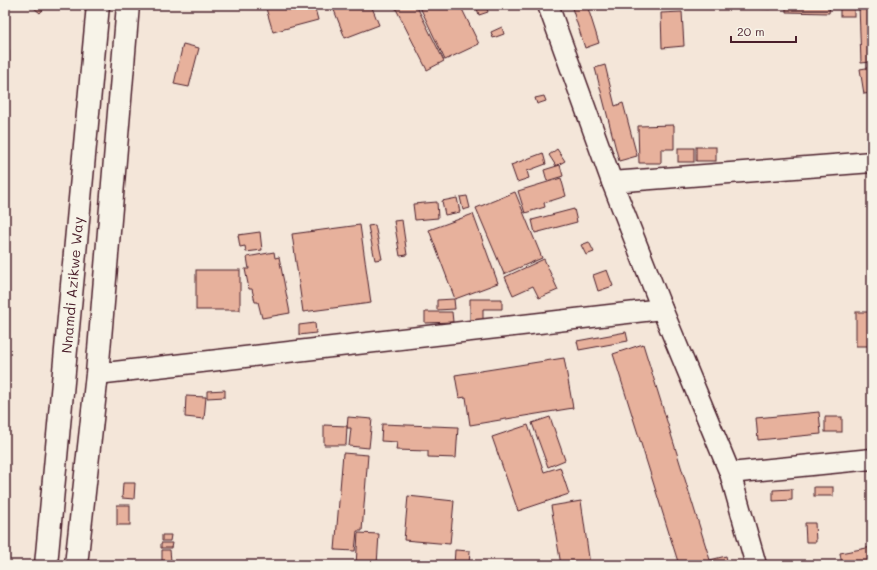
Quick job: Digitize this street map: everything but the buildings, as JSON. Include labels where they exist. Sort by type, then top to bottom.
[{"type":"highway","name":"Nnamdi Azikwe Way","points":[[46,565],[98,5]]},
{"type":"highway","points":[[76,565],[97,374],[128,5]]},
{"type":"street","points":[[548,5],[612,182],[662,309],[730,473],[756,565]]},
{"type":"street","points":[[612,182],[872,162]]},
{"type":"street","points":[[97,374],[662,309]]},
{"type":"street","points":[[730,473],[872,459]]}]
